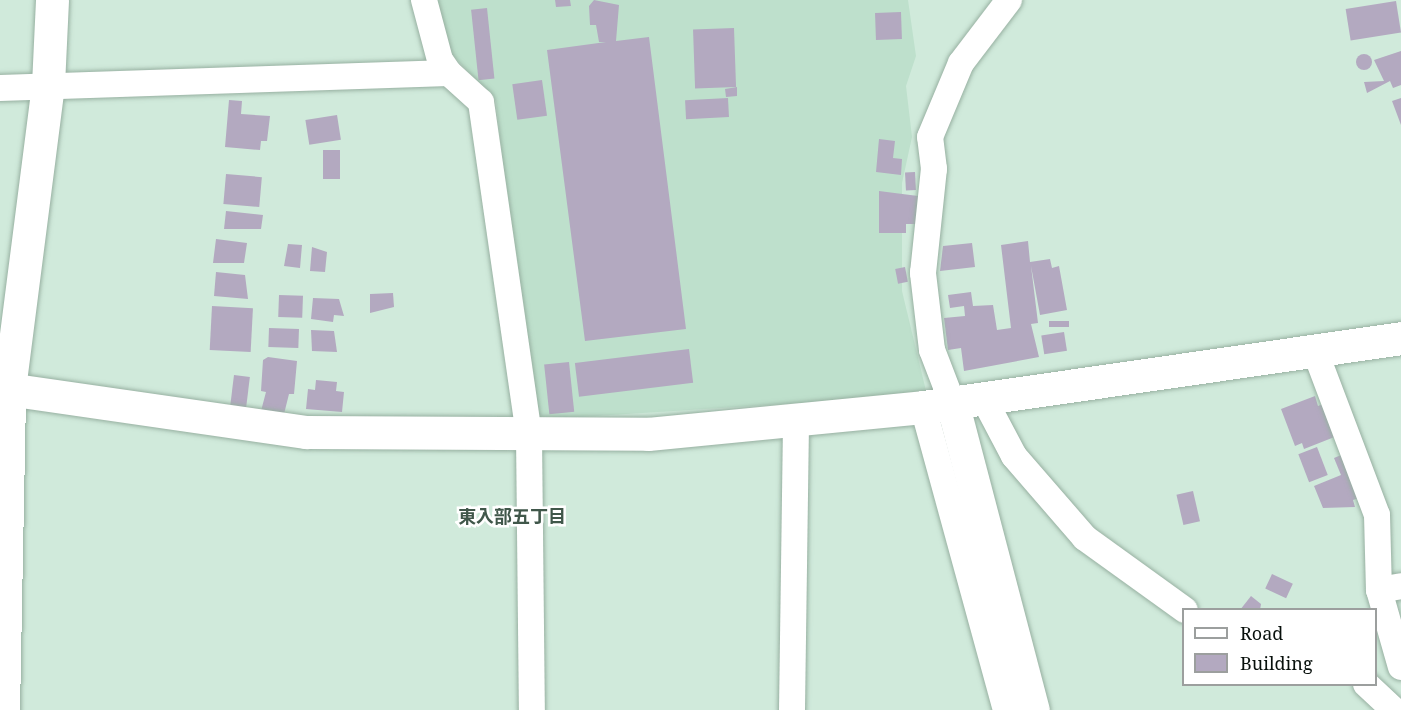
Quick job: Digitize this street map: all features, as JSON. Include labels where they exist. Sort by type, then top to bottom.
[{"type":"street","points":[[3,710],[4,388],[48,85],[52,0]]},
{"type":"street","points":[[424,0],[440,60],[449,73],[481,102],[529,435],[532,710]]},
{"type":"street","points":[[1006,710],[938,405],[923,273],[934,169],[930,137],[961,63],[1009,0]]},
{"type":"street","points":[[0,88],[449,73]]},
{"type":"street","points":[[4,388],[306,432],[648,434],[796,422],[938,405],[1401,338]]},
{"type":"street","points":[[1315,351],[1377,515],[1401,667]]},
{"type":"street","points":[[984,399],[1014,456],[1085,538],[1184,608]]},
{"type":"street","points":[[938,405],[1033,710]]},
{"type":"street","points":[[792,710],[796,422]]},
{"type":"street","points":[[1368,686],[1394,710]]},
{"type":"shaded area","points":[[435,0],[908,0],[916,56],[906,86],[912,137],[902,183],[902,291],[927,395],[532,420],[496,101],[447,49]]},
{"type":"building","points":[[555,0],[570,0],[571,6],[556,7]]},
{"type":"building","points":[[594,0],[619,5],[616,41],[649,37],[686,329],[585,341],[547,50],[606,42],[599,42],[596,25],[590,25],[589,6]]},
{"type":"building","points":[[1396,1],[1401,33],[1351,41],[1346,9]]},
{"type":"building","points":[[487,8],[494,79],[479,80],[471,10]]},
{"type":"building","points":[[901,12],[902,39],[876,40],[875,13]]},
{"type":"building","points":[[734,28],[736,87],[695,88],[693,29]]},
{"type":"building","points":[[1401,51],[1401,85],[1393,88],[1390,81],[1367,93],[1364,82],[1384,81],[1374,60]]},
{"type":"building","points":[[1364,54],[1370,56],[1372,62],[1370,68],[1364,70],[1358,68],[1356,62],[1358,56]]},
{"type":"building","points":[[542,80],[547,116],[517,120],[512,84]]},
{"type":"building","points":[[737,87],[737,96],[726,97],[725,89]]},
{"type":"building","points":[[728,98],[729,117],[686,119],[685,100]]},
{"type":"building","points":[[1401,98],[1401,125],[1392,101]]},
{"type":"building","points":[[229,100],[242,101],[241,114],[270,116],[267,141],[261,141],[260,150],[225,147]]},
{"type":"building","points":[[337,115],[341,140],[309,145],[305,120]]},
{"type":"building","points":[[879,139],[895,141],[893,158],[902,159],[901,175],[876,172]]},
{"type":"building","points":[[323,150],[340,150],[340,179],[323,179]]},
{"type":"building","points":[[915,172],[916,190],[906,190],[905,173]]},
{"type":"building","points":[[226,174],[262,177],[259,207],[223,204]]},
{"type":"building","points":[[879,191],[918,196],[918,224],[906,224],[906,233],[879,233]]},
{"type":"building","points":[[226,211],[263,215],[261,229],[224,229]]},
{"type":"building","points":[[216,239],[247,243],[244,263],[213,263]]},
{"type":"building","points":[[1028,241],[1030,262],[1050,259],[1052,268],[1059,266],[1067,310],[1040,315],[1031,266],[1038,323],[1031,324],[1039,357],[964,371],[961,348],[948,350],[944,318],[965,316],[964,306],[950,308],[948,295],[971,292],[973,306],[993,305],[997,330],[1011,328],[1001,245]]},
{"type":"building","points":[[972,243],[975,267],[940,271],[943,246]]},
{"type":"building","points":[[288,244],[302,245],[300,268],[284,266]]},
{"type":"building","points":[[312,247],[327,252],[325,272],[310,271]]},
{"type":"building","points":[[905,267],[908,282],[898,284],[895,269]]},
{"type":"building","points":[[216,272],[245,275],[248,299],[214,296]]},
{"type":"building","points":[[393,293],[394,307],[370,313],[370,294]]},
{"type":"building","points":[[279,295],[303,296],[302,318],[278,317]]},
{"type":"building","points":[[313,298],[339,299],[344,316],[334,315],[333,322],[311,319]]},
{"type":"building","points":[[212,306],[253,308],[251,352],[210,350]]},
{"type":"building","points":[[1049,321],[1069,321],[1069,327],[1049,327]]},
{"type":"building","points":[[269,328],[299,329],[298,348],[268,347]]},
{"type":"building","points":[[311,330],[334,331],[337,352],[312,351]]},
{"type":"building","points":[[1064,332],[1067,351],[1044,354],[1041,336]]},
{"type":"building","points":[[689,349],[693,383],[579,397],[575,363]]},
{"type":"building","points":[[268,357],[297,361],[294,394],[289,394],[284,414],[261,411],[266,392],[261,391],[263,360]]},
{"type":"building","points":[[569,362],[574,412],[549,414],[544,365]]},
{"type":"building","points":[[234,375],[250,377],[246,408],[230,406]]},
{"type":"building","points":[[316,380],[337,382],[336,391],[344,392],[342,412],[306,409],[308,389],[315,390]]},
{"type":"building","points":[[1315,396],[1318,406],[1325,403],[1337,436],[1304,449],[1302,443],[1295,446],[1281,409]]},
{"type":"building","points":[[1317,447],[1328,475],[1309,482],[1298,454]]},
{"type":"building","points":[[1346,453],[1364,496],[1353,500],[1355,507],[1323,508],[1314,486],[1341,475],[1334,458]]},
{"type":"building","points":[[1193,491],[1200,521],[1183,525],[1176,495]]},
{"type":"building","points":[[1272,574],[1293,584],[1286,598],[1265,589]]},
{"type":"building","points":[[1251,596],[1261,604],[1260,608],[1242,608]]},
{"type":"district","name":"東入部五丁目","points":[[512,516]]}]
